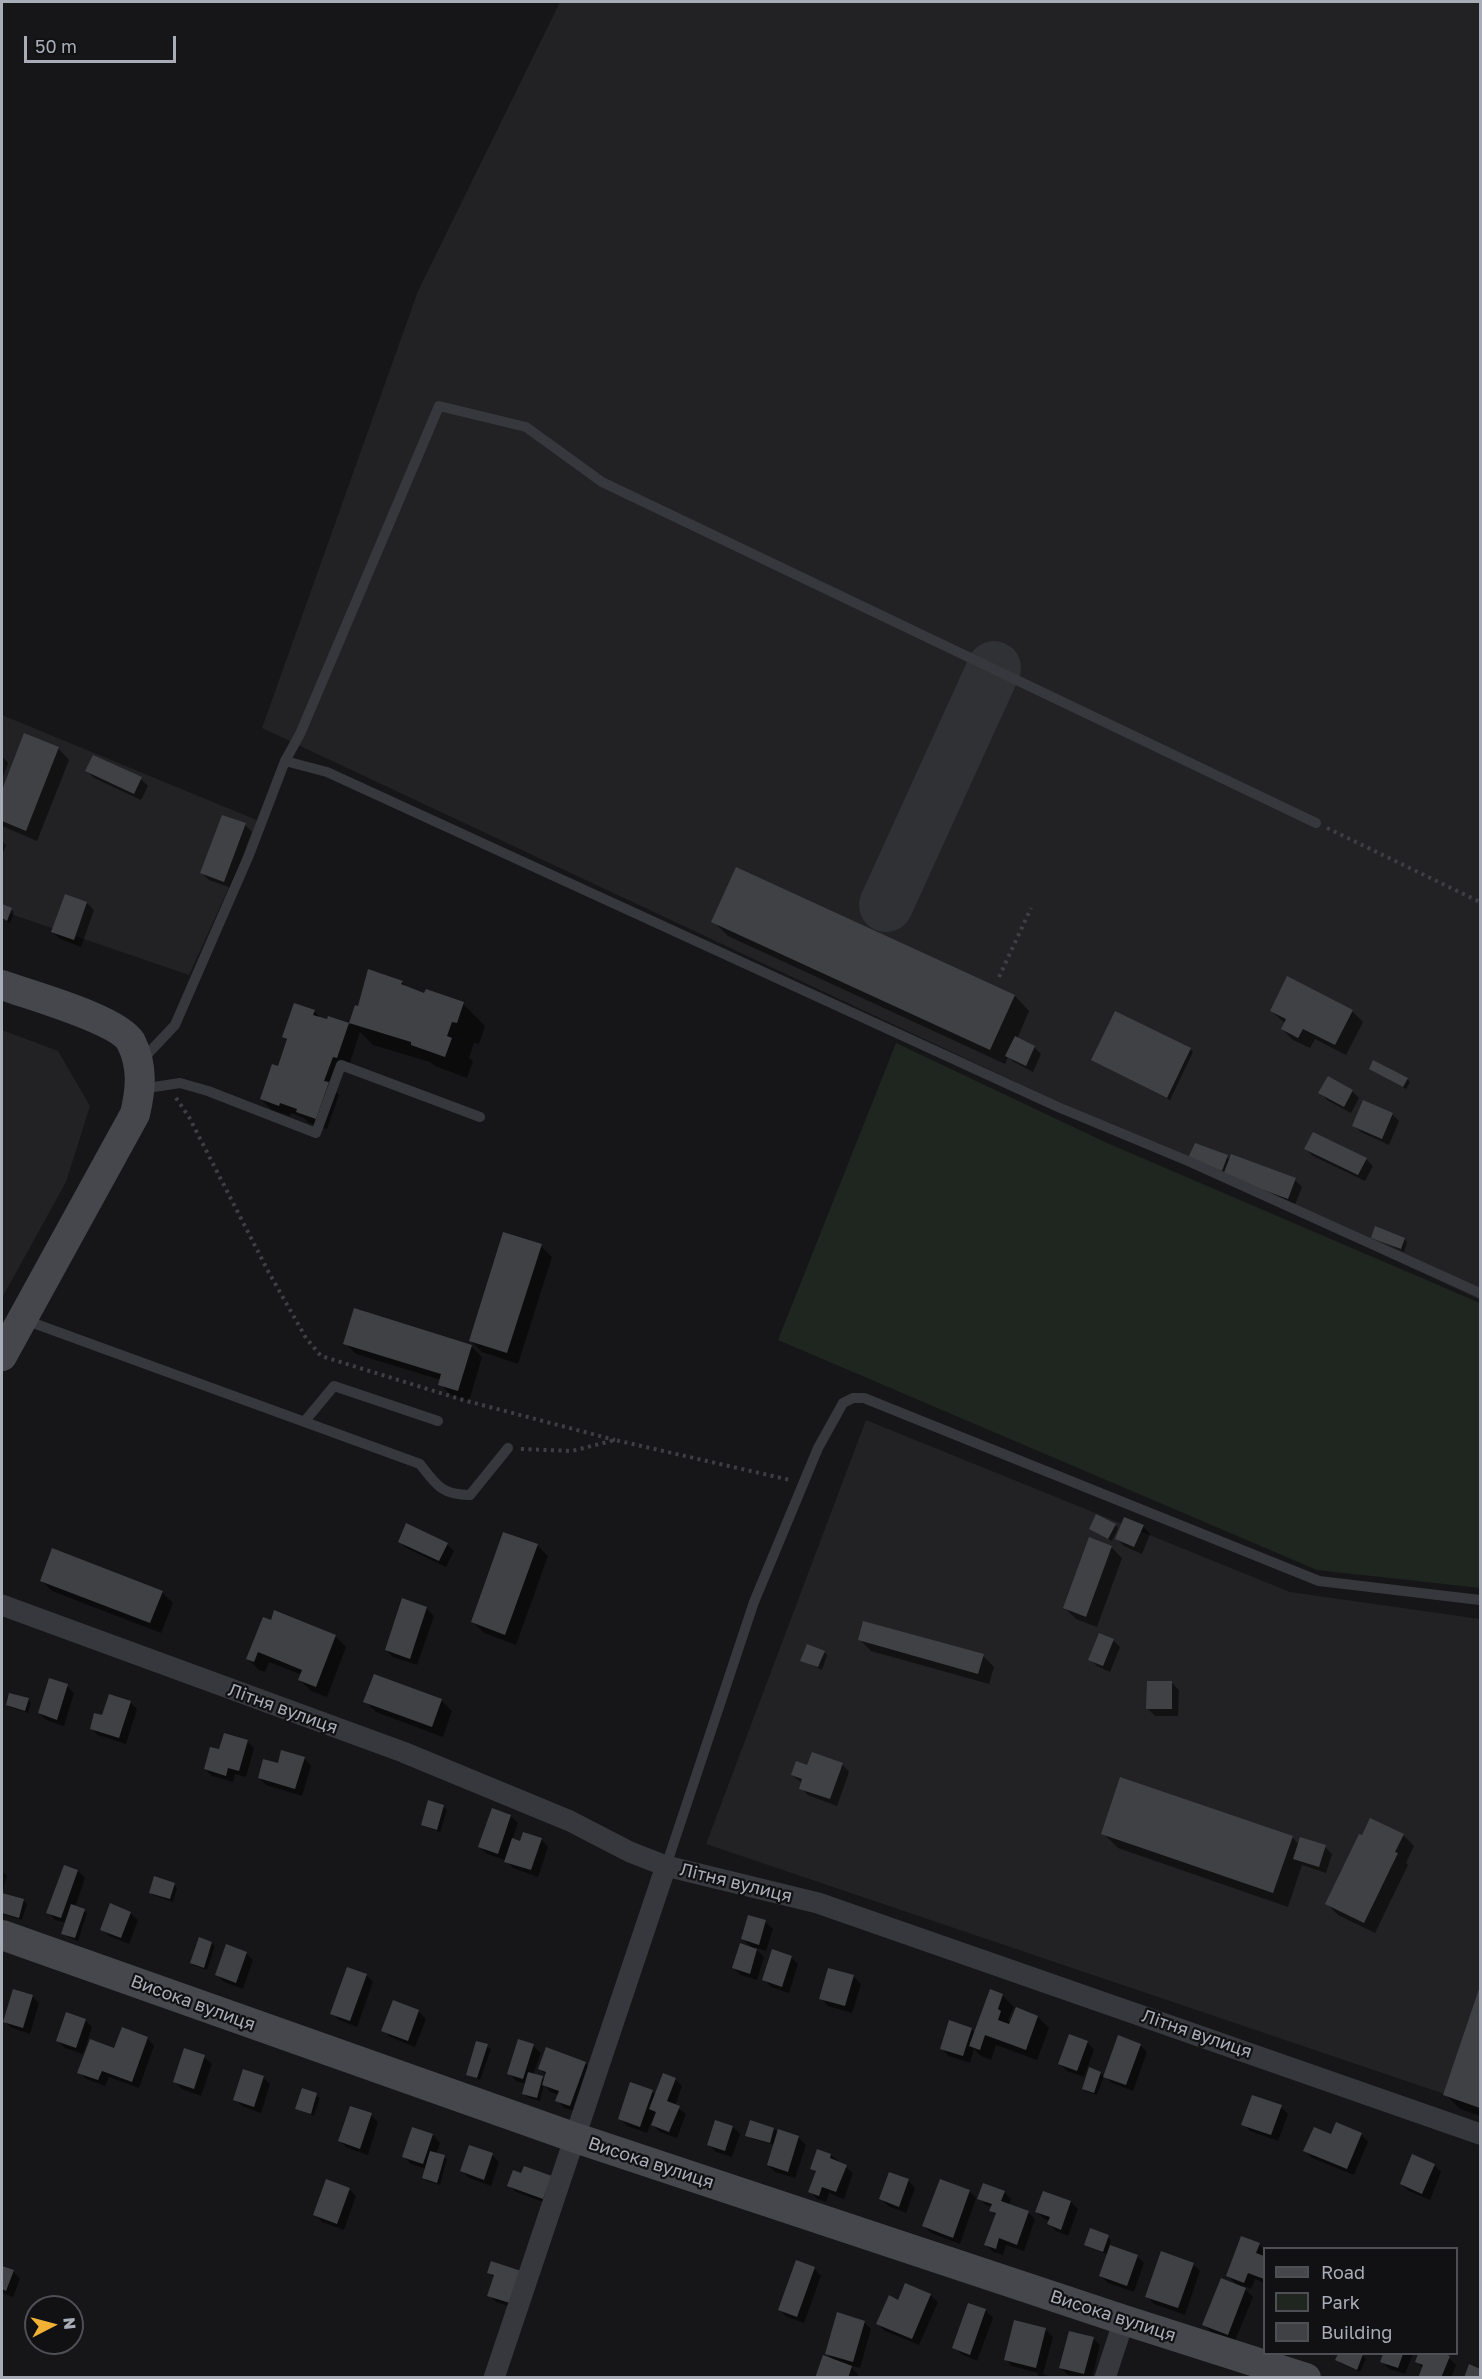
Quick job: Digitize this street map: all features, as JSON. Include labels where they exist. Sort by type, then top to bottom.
[{"type":"street","points":[[2,985],[105,1022],[130,1040],[149,1080],[135,1114],[2,1356]]},
{"type":"street","name":"Літня вулиця","points":[[2,1605],[404,1752],[570,1821],[630,1852],[666,1866],[818,1903],[1480,2133]]},
{"type":"street","points":[[494,2378],[666,1866]]},
{"type":"street","name":"Висока вулиця","points":[[2,1935],[573,2138],[1306,2378]]},
{"type":"street","points":[[1105,2378],[1124,2320]]},
{"type":"lane","points":[[480,1117],[341,1065],[316,1133],[208,1091],[180,1083],[149,1080],[249,855],[285,761],[300,734],[439,406],[526,427],[602,482],[1316,823]]},
{"type":"lane","points":[[285,761],[327,772],[1058,1107],[1188,1161],[1480,1293]]},
{"type":"lane","points":[[22,1319],[420,1464],[433,1481],[451,1495],[470,1495],[508,1448]]},
{"type":"lane","points":[[304,1422],[334,1386],[438,1420]]},
{"type":"lane","points":[[666,1866],[754,1602],[818,1448],[843,1403],[853,1398],[864,1398],[1319,1581],[1480,1600]]},
{"type":"path","points":[[1316,823],[1480,902]]},
{"type":"path","points":[[999,978],[1031,908]]},
{"type":"path","points":[[149,1080],[189,1117],[263,1261],[301,1328],[321,1356],[463,1400],[615,1440],[804,1483]]},
{"type":"path","points":[[508,1448],[572,1451],[615,1440]]},
{"type":"shaded area","points":[[560,2],[1480,2],[1480,1300],[262,728],[418,291]]},
{"type":"shaded area","points":[[2,715],[259,821],[189,975],[2,911]]},
{"type":"shaded area","points":[[2,1030],[58,1051],[90,1106],[66,1182],[2,1298]]},
{"type":"shaded area","points":[[866,1420],[1290,1592],[1480,1619],[1480,2106],[706,1844]]},
{"type":"green space","points":[[896,1043],[1107,1143],[1480,1303],[1480,1588],[1317,1570],[778,1340]]},
{"type":"building","points":[[24,733],[59,747],[26,831],[2,821],[2,790]]},
{"type":"building","points":[[93,755],[142,777],[134,794],[85,771]]},
{"type":"building","points":[[222,815],[246,823],[224,882],[200,873]]},
{"type":"building","points":[[736,867],[1015,995],[990,1050],[711,922]]},
{"type":"building","points":[[65,894],[87,902],[74,940],[51,932]]},
{"type":"building","points":[[2,904],[12,908],[7,921],[2,918]]},
{"type":"building","points":[[368,969],[403,981],[401,984],[424,993],[426,989],[464,1002],[457,1023],[452,1022],[447,1036],[452,1038],[445,1057],[411,1045],[411,1042],[349,1023],[355,1005],[358,1006]]},
{"type":"building","points":[[1287,976],[1353,1010],[1335,1045],[1303,1029],[1298,1038],[1281,1029],[1286,1019],[1270,1011]]},
{"type":"building","points":[[294,1003],[315,1010],[313,1015],[327,1019],[328,1016],[349,1023],[337,1058],[333,1057],[324,1081],[329,1082],[316,1119],[296,1112],[297,1109],[280,1103],[279,1106],[260,1099],[272,1064],[278,1066],[287,1039],[282,1037]]},
{"type":"building","points":[[1115,1011],[1191,1048],[1167,1098],[1091,1060]]},
{"type":"building","points":[[1015,1036],[1035,1046],[1026,1066],[1005,1056]]},
{"type":"building","points":[[1373,1060],[1408,1078],[1403,1087],[1369,1069]]},
{"type":"building","points":[[1328,1076],[1353,1090],[1344,1107],[1318,1093]]},
{"type":"building","points":[[1363,1100],[1393,1113],[1382,1139],[1352,1126]]},
{"type":"building","points":[[1313,1132],[1367,1158],[1358,1175],[1304,1149]]},
{"type":"building","points":[[1195,1143],[1228,1155],[1222,1171],[1188,1158]]},
{"type":"building","points":[[1231,1154],[1296,1178],[1288,1199],[1223,1175]]},
{"type":"building","points":[[1375,1226],[1405,1238],[1401,1249],[1371,1238]]},
{"type":"building","points":[[503,1232],[542,1244],[507,1353],[469,1341]]},
{"type":"building","points":[[354,1308],[472,1345],[458,1391],[438,1385],[441,1374],[343,1344]]},
{"type":"building","points":[[1096,1514],[1116,1524],[1108,1539],[1089,1529]]},
{"type":"building","points":[[1124,1517],[1144,1525],[1134,1547],[1115,1539]]},
{"type":"building","points":[[406,1523],[448,1543],[439,1561],[398,1542]]},
{"type":"building","points":[[503,1532],[538,1544],[505,1635],[471,1622]]},
{"type":"building","points":[[1089,1537],[1112,1546],[1086,1617],[1063,1608]]},
{"type":"building","points":[[52,1548],[163,1591],[150,1623],[40,1581]]},
{"type":"building","points":[[402,1598],[427,1607],[410,1659],[385,1650]]},
{"type":"building","points":[[274,1610],[336,1635],[316,1687],[298,1680],[302,1670],[258,1652],[254,1662],[246,1659],[263,1617],[271,1620]]},
{"type":"building","points":[[863,1621],[984,1654],[978,1674],[858,1640]]},
{"type":"building","points":[[1099,1633],[1114,1639],[1103,1666],[1088,1660]]},
{"type":"building","points":[[807,1644],[825,1651],[818,1667],[800,1661]]},
{"type":"building","points":[[374,1674],[442,1699],[432,1727],[363,1702]]},
{"type":"building","points":[[49,1678],[68,1684],[57,1720],[38,1713]]},
{"type":"building","points":[[1147,1681],[1172,1681],[1172,1709],[1146,1709]]},
{"type":"building","points":[[9,1693],[29,1698],[25,1711],[6,1705]]},
{"type":"building","points":[[109,1694],[131,1701],[119,1738],[90,1729],[94,1713],[102,1715]]},
{"type":"building","points":[[224,1733],[248,1740],[239,1771],[228,1768],[226,1776],[204,1769],[210,1747],[219,1749]]},
{"type":"building","points":[[281,1750],[305,1757],[295,1789],[258,1778],[263,1759],[278,1763]]},
{"type":"building","points":[[812,1752],[843,1763],[830,1799],[799,1789],[802,1779],[791,1775],[796,1761],[807,1765]]},
{"type":"building","points":[[1120,1777],[1293,1836],[1273,1893],[1101,1834]]},
{"type":"building","points":[[428,1800],[444,1805],[437,1830],[421,1825]]},
{"type":"building","points":[[492,1808],[511,1815],[498,1854],[478,1847]]},
{"type":"building","points":[[1370,1818],[1404,1834],[1395,1852],[1398,1853],[1364,1923],[1325,1904],[1359,1834],[1362,1835]]},
{"type":"building","points":[[523,1832],[542,1838],[531,1870],[504,1862],[512,1838],[520,1841]]},
{"type":"building","points":[[1300,1837],[1326,1845],[1319,1867],[1293,1859]]},
{"type":"building","points":[[64,1865],[78,1870],[61,1918],[46,1913]]},
{"type":"building","points":[[154,1876],[175,1883],[170,1899],[149,1893]]},
{"type":"building","points":[[2,1893],[24,1899],[19,1918],[2,1913]]},
{"type":"building","points":[[110,1903],[131,1912],[121,1938],[100,1930]]},
{"type":"building","points":[[71,1904],[85,1909],[75,1938],[61,1934]]},
{"type":"building","points":[[748,1915],[766,1920],[759,1945],[741,1939]]},
{"type":"building","points":[[199,1937],[212,1942],[204,1968],[190,1963]]},
{"type":"building","points":[[740,1943],[757,1949],[750,1974],[732,1968]]},
{"type":"building","points":[[226,1944],[247,1952],[236,1983],[215,1975]]},
{"type":"building","points":[[772,1949],[792,1956],[782,1987],[762,1980]]},
{"type":"building","points":[[347,1967],[367,1974],[350,2021],[330,2014]]},
{"type":"building","points":[[828,1968],[854,1975],[845,2006],[819,1999]]},
{"type":"building","points":[[1480,1986],[1480,2108],[1443,2095]]},
{"type":"building","points":[[13,1989],[33,1995],[23,2028],[3,2022]]},
{"type":"building","points":[[990,1989],[1003,1994],[998,2009],[1001,2011],[998,2020],[1009,2024],[1016,2007],[1038,2016],[1026,2050],[985,2035],[980,2050],[969,2046]]},
{"type":"building","points":[[393,2000],[419,2010],[408,2041],[381,2031]]},
{"type":"building","points":[[66,2012],[86,2019],[76,2048],[56,2041]]},
{"type":"building","points":[[949,2020],[972,2028],[963,2056],[940,2049]]},
{"type":"building","points":[[122,2027],[148,2037],[132,2082],[102,2071],[98,2080],[77,2073],[90,2039],[114,2048]]},
{"type":"building","points":[[1069,2034],[1088,2041],[1077,2071],[1058,2064]]},
{"type":"building","points":[[1118,2035],[1141,2044],[1126,2085],[1103,2077]]},
{"type":"building","points":[[518,2039],[534,2044],[523,2079],[507,2074]]},
{"type":"building","points":[[476,2041],[488,2044],[477,2078],[466,2075]]},
{"type":"building","points":[[546,2047],[586,2062],[570,2106],[555,2101],[559,2091],[542,2085],[546,2072],[538,2069]]},
{"type":"building","points":[[184,2048],[205,2055],[194,2089],[173,2082]]},
{"type":"building","points":[[1089,2067],[1101,2072],[1094,2093],[1082,2089]]},
{"type":"building","points":[[243,2069],[264,2076],[254,2107],[233,2100]]},
{"type":"building","points":[[528,2072],[543,2076],[537,2098],[522,2094]]},
{"type":"building","points":[[663,2073],[676,2078],[667,2101],[680,2106],[669,2132],[651,2125],[656,2112],[649,2109]]},
{"type":"building","points":[[630,2082],[653,2090],[640,2127],[618,2119]]},
{"type":"building","points":[[302,2088],[317,2093],[311,2114],[295,2109]]},
{"type":"building","points":[[1252,2095],[1282,2105],[1271,2135],[1241,2125]]},
{"type":"building","points":[[350,2106],[372,2113],[360,2149],[338,2141]]},
{"type":"building","points":[[715,2120],[733,2126],[725,2151],[707,2145]]},
{"type":"building","points":[[750,2120],[774,2128],[770,2143],[745,2136]]},
{"type":"building","points":[[1336,2122],[1362,2133],[1347,2169],[1303,2151],[1314,2127],[1331,2134]]},
{"type":"building","points":[[412,2127],[433,2134],[423,2164],[402,2157]]},
{"type":"building","points":[[778,2129],[799,2136],[788,2172],[767,2165]]},
{"type":"building","points":[[469,2145],[493,2153],[484,2180],[460,2171]]},
{"type":"building","points":[[817,2149],[831,2154],[830,2158],[847,2165],[836,2192],[822,2187],[819,2196],[808,2192],[816,2171],[810,2169]]},
{"type":"building","points":[[430,2151],[445,2155],[437,2183],[422,2178]]},
{"type":"building","points":[[1412,2154],[1435,2164],[1422,2194],[1400,2184]]},
{"type":"building","points":[[524,2166],[552,2176],[543,2199],[507,2186],[513,2170],[521,2173]]},
{"type":"building","points":[[889,2172],[909,2179],[899,2207],[879,2199]]},
{"type":"building","points":[[326,2179],[350,2188],[337,2224],[313,2215]]},
{"type":"building","points":[[940,2179],[970,2190],[953,2238],[922,2226]]},
{"type":"building","points":[[983,2183],[1005,2191],[1001,2201],[1029,2211],[1017,2245],[999,2238],[996,2249],[984,2245],[996,2213],[989,2211],[992,2204],[977,2199]]},
{"type":"building","points":[[1043,2191],[1071,2201],[1061,2230],[1047,2224],[1050,2217],[1035,2212]]},
{"type":"building","points":[[1090,2228],[1109,2235],[1103,2252],[1084,2245]]},
{"type":"building","points":[[1241,2236],[1260,2243],[1256,2253],[1263,2256],[1263,2279],[1248,2273],[1244,2283],[1226,2276]]},
{"type":"building","points":[[1110,2245],[1138,2255],[1127,2286],[1099,2276]]},
{"type":"building","points":[[1161,2251],[1194,2263],[1178,2308],[1145,2297]]},
{"type":"building","points":[[796,2260],[815,2267],[797,2317],[778,2310]]},
{"type":"building","points":[[491,2261],[521,2271],[510,2303],[487,2296],[494,2275],[487,2273]]},
{"type":"building","points":[[2,2266],[14,2270],[6,2291],[2,2289]]},
{"type":"building","points":[[1221,2278],[1246,2288],[1228,2335],[1202,2325]]},
{"type":"building","points":[[905,2283],[931,2294],[912,2339],[876,2324],[889,2295],[898,2300]]},
{"type":"building","points":[[968,2303],[986,2309],[970,2355],[952,2348]]},
{"type":"building","points":[[837,2312],[865,2321],[853,2362],[825,2354]]},
{"type":"building","points":[[1014,2320],[1046,2328],[1036,2368],[1004,2360]]},
{"type":"building","points":[[1069,2331],[1094,2337],[1084,2374],[1059,2368]]},
{"type":"building","points":[[823,2355],[852,2366],[848,2378],[815,2378]]},
{"type":"building","points":[[1338,2355],[1363,2355],[1357,2370],[1335,2360]]},
{"type":"building","points":[[1383,2355],[1403,2355],[1398,2368],[1380,2362]]},
{"type":"building","points":[[1418,2355],[1450,2356],[1441,2378],[1418,2378],[1423,2365],[1415,2362]]},
{"type":"building","points":[[1469,2364],[1480,2369],[1480,2378],[1464,2378]]},
{"type":"taxiway","points":[[886,905],[994,668]]}]
